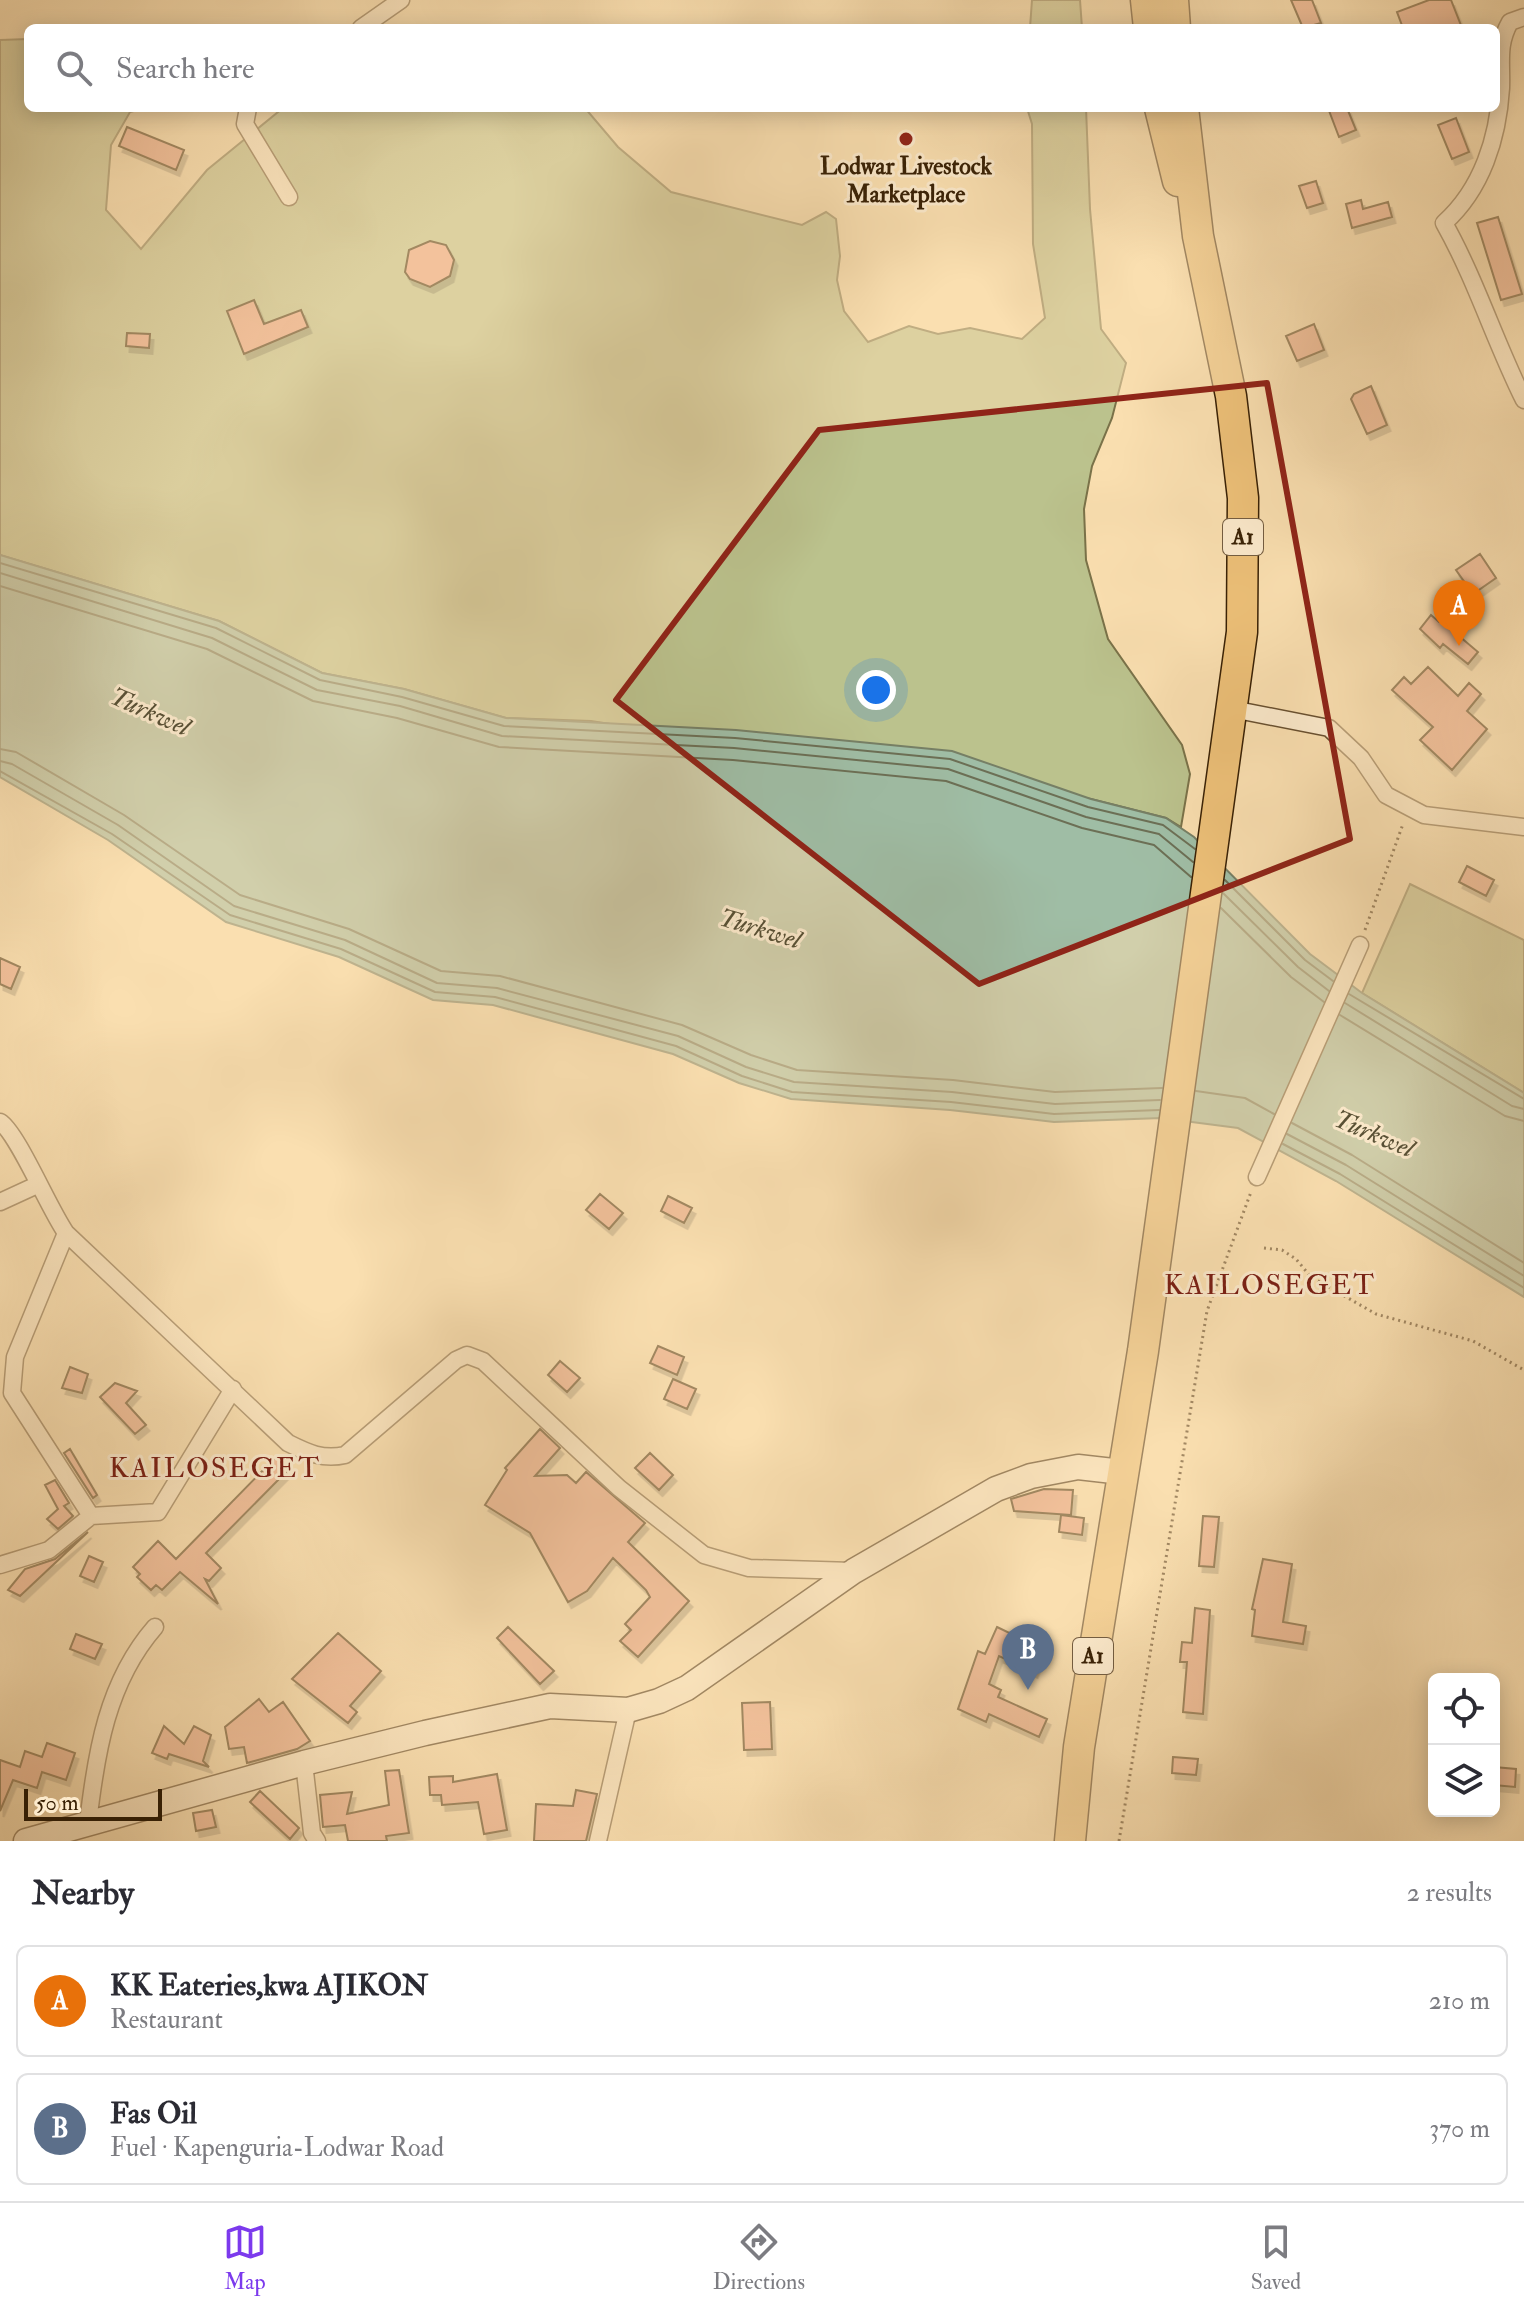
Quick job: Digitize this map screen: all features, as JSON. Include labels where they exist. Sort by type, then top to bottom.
[{"type":"highway","points":[[1146,0],[1149,24]]},
{"type":"highway","points":[[1173,0],[1175,24]]},
{"type":"highway","name":"A1","points":[[1161,112],[1186,210],[1198,236]]},
{"type":"highway","name":"A1","points":[[1070,1841],[1079,1747],[1143,1351],[1242,632],[1243,498],[1231,396],[1198,236],[1183,112]]},
{"type":"street","points":[[367,24],[401,0]]},
{"type":"street","points":[[1500,43],[1510,22],[1524,17]]},
{"type":"street","points":[[247,112],[245,124],[289,197]]},
{"type":"street","points":[[1498,112],[1483,170],[1467,199],[1444,223],[1469,266],[1503,357],[1524,400]]},
{"type":"street","points":[[1232,709],[1329,728],[1361,758],[1386,795],[1424,815],[1524,827]]},
{"type":"street","points":[[1257,1177],[1360,945]]},
{"type":"street","points":[[0,1122],[18,1143],[37,1185],[66,1233],[288,1443],[329,1459],[345,1455],[456,1360],[467,1355],[483,1361],[619,1488],[704,1555],[749,1568],[854,1571]]},
{"type":"street","points":[[0,1202],[37,1185]]},
{"type":"street","points":[[66,1233],[15,1357],[12,1393],[91,1516]]},
{"type":"street","points":[[0,1565],[49,1550],[91,1516],[158,1512],[233,1389]]},
{"type":"street","points":[[26,1841],[304,1763],[550,1706],[628,1710],[659,1701],[687,1688],[854,1571],[949,1514],[1031,1476],[1078,1467],[1122,1472]]},
{"type":"street","points":[[88,1823],[97,1750],[119,1682],[134,1651],[155,1627]]},
{"type":"street","points":[[598,1841],[628,1710]]},
{"type":"street","points":[[304,1763],[312,1833],[317,1841]]},
{"type":"path","points":[[1360,945],[1409,806]]},
{"type":"path","points":[[1119,1841],[1207,1311],[1257,1177]]},
{"type":"path","points":[[1264,1248],[1282,1250],[1296,1259],[1311,1277],[1376,1314],[1473,1341],[1524,1370]]},
{"type":"highlighted area","points":[[1267,383],[1350,839],[979,984],[616,700],[819,430]]},
{"type":"shaded area","points":[[1032,0],[1080,0],[1082,24],[1030,24]]},
{"type":"shaded area","points":[[24,39],[24,112],[130,112],[111,145],[106,210],[141,249],[207,170],[278,112],[588,112],[618,147],[671,192],[802,225],[826,212],[836,219],[840,256],[837,280],[844,311],[868,342],[909,326],[938,334],[970,328],[1022,339],[1045,318],[1033,244],[1032,124],[1028,112],[1086,112],[1090,209],[1101,329],[1126,363],[1112,418],[1092,466],[1084,509],[1086,560],[1108,639],[1182,745],[1190,774],[1181,827],[1166,818],[1091,799],[591,721],[506,718],[404,689],[322,673],[219,621],[0,555],[0,40]]},
{"type":"shaded area","points":[[1410,884],[1524,940],[1524,1093],[1362,993]]},
{"type":"water","name":"Turkwel","points":[[0,555],[219,621],[322,673],[404,689],[506,718],[736,730],[952,751],[1091,799],[1166,818],[1194,837],[1310,954],[1362,993],[1524,1093],[1524,1297],[1336,1181],[1238,1128],[1161,1118],[1054,1122],[950,1110],[791,1099],[739,1083],[673,1054],[493,1005],[433,1000],[339,957],[226,922],[108,840],[0,777]]},
{"type":"building","points":[[1291,0],[1312,0],[1321,23],[1301,24]]},
{"type":"building","points":[[1429,0],[1451,0],[1460,24],[1402,24],[1397,12]]},
{"type":"building","points":[[1330,112],[1349,112],[1356,130],[1339,137]]},
{"type":"building","points":[[1456,118],[1469,152],[1452,159],[1438,125]]},
{"type":"building","points":[[127,127],[184,150],[176,170],[119,146]]},
{"type":"building","points":[[1316,181],[1323,203],[1307,208],[1299,186]]},
{"type":"building","points":[[1361,200],[1363,209],[1388,202],[1392,217],[1352,228],[1346,204]]},
{"type":"building","points":[[1498,217],[1522,294],[1501,300],[1477,223]]},
{"type":"building","points":[[430,241],[446,245],[454,260],[450,276],[430,287],[410,279],[405,272],[409,250]]},
{"type":"building","points":[[254,300],[264,324],[301,310],[308,327],[244,354],[227,311]]},
{"type":"building","points":[[1314,324],[1324,350],[1297,361],[1286,336]]},
{"type":"building","points":[[127,333],[150,334],[149,348],[126,346]]},
{"type":"building","points":[[1371,386],[1387,425],[1367,434],[1351,399],[1354,394]]},
{"type":"building","points":[[1480,554],[1496,578],[1473,594],[1456,570]]},
{"type":"building","points":[[1431,615],[1439,622],[1443,618],[1478,652],[1468,664],[1443,644],[1440,648],[1420,629]]},
{"type":"building","points":[[1428,667],[1458,696],[1469,683],[1481,694],[1467,711],[1487,729],[1452,770],[1420,740],[1433,727],[1392,690],[1404,677],[1411,684]]},
{"type":"building","points":[[1467,866],[1494,880],[1486,896],[1459,882]]},
{"type":"building","points":[[0,958],[20,967],[11,989],[0,984]]},
{"type":"building","points":[[600,1194],[623,1213],[609,1229],[586,1210]]},
{"type":"building","points":[[668,1196],[692,1208],[684,1223],[661,1211]]},
{"type":"building","points":[[658,1346],[684,1357],[677,1375],[650,1363]]},
{"type":"building","points":[[560,1361],[580,1378],[567,1392],[548,1375]]},
{"type":"building","points":[[70,1367],[88,1374],[82,1393],[62,1388]]},
{"type":"building","points":[[673,1379],[696,1389],[687,1409],[664,1399]]},
{"type":"building","points":[[115,1383],[137,1391],[126,1403],[146,1425],[135,1434],[100,1397]]},
{"type":"building","points":[[540,1429],[560,1448],[535,1476],[567,1475],[576,1483],[586,1472],[645,1523],[628,1542],[689,1601],[638,1657],[620,1641],[631,1630],[625,1624],[650,1597],[646,1590],[613,1558],[587,1591],[568,1602],[530,1533],[485,1505],[507,1470],[505,1468]]},
{"type":"building","points":[[70,1449],[97,1495],[93,1498],[64,1453]]},
{"type":"building","points":[[650,1453],[673,1475],[659,1490],[635,1468]]},
{"type":"building","points":[[276,1457],[289,1469],[206,1553],[221,1568],[209,1581],[205,1579],[218,1604],[180,1572],[162,1590],[156,1585],[151,1590],[137,1577],[140,1574],[133,1567],[158,1541],[176,1559]]},
{"type":"building","points":[[55,1480],[69,1503],[64,1506],[73,1516],[58,1529],[47,1519],[58,1509],[45,1485]]},
{"type":"building","points":[[1044,1489],[1073,1490],[1071,1515],[1014,1511],[1011,1499]]},
{"type":"building","points":[[1061,1515],[1084,1518],[1082,1535],[1059,1532]]},
{"type":"building","points":[[1203,1516],[1219,1517],[1214,1567],[1199,1566]]},
{"type":"building","points":[[88,1532],[20,1596],[8,1590],[25,1569],[55,1559]]},
{"type":"building","points":[[89,1556],[103,1562],[94,1582],[80,1576]]},
{"type":"building","points":[[1263,1559],[1292,1564],[1283,1622],[1306,1626],[1303,1644],[1252,1636],[1255,1610],[1252,1609]]},
{"type":"building","points":[[1195,1608],[1210,1610],[1203,1714],[1183,1712],[1187,1662],[1180,1662],[1182,1642],[1192,1643]]},
{"type":"building","points":[[508,1627],[554,1671],[540,1684],[497,1638]]},
{"type":"building","points":[[997,1627],[1043,1649],[1034,1672],[999,1656],[989,1684],[1001,1690],[998,1697],[1047,1719],[1039,1737],[989,1714],[986,1722],[958,1709],[978,1651],[985,1654]]},
{"type":"building","points":[[338,1633],[381,1671],[350,1706],[357,1712],[348,1723],[292,1679]]},
{"type":"building","points":[[76,1634],[102,1644],[95,1659],[70,1649]]},
{"type":"building","points":[[259,1699],[269,1712],[283,1702],[310,1741],[297,1749],[247,1763],[244,1747],[229,1749],[225,1727]]},
{"type":"building","points":[[770,1702],[772,1749],[744,1750],[742,1703]]},
{"type":"building","points":[[164,1726],[184,1744],[194,1726],[211,1735],[203,1761],[209,1767],[169,1754],[167,1759],[152,1753]]},
{"type":"building","points":[[47,1743],[75,1753],[66,1780],[42,1772],[37,1788],[13,1780],[0,1811],[0,1760],[20,1767],[25,1751],[42,1757]]},
{"type":"building","points":[[1173,1757],[1198,1759],[1196,1775],[1172,1773]]},
{"type":"building","points":[[1500,1768],[1516,1769],[1515,1787],[1500,1786]]},
{"type":"building","points":[[399,1770],[409,1833],[386,1836],[387,1841],[348,1841],[345,1825],[323,1827],[320,1795],[352,1792],[347,1814],[389,1805],[385,1771]]},
{"type":"building","points":[[497,1774],[507,1830],[484,1834],[478,1802],[442,1805],[441,1795],[430,1795],[429,1777],[453,1776],[453,1782]]},
{"type":"building","points":[[576,1790],[597,1794],[586,1841],[534,1841],[536,1804],[573,1806]]},
{"type":"building","points":[[260,1791],[299,1828],[290,1839],[250,1802]]},
{"type":"building","points":[[212,1810],[216,1827],[196,1831],[193,1813]]},
{"type":"place","name":"Lodwar Livestock Marketplace","points":[[906,139]]},
{"type":"place","name":"KK Eateries,kwa AJIKON","points":[[1459,646]]},
{"type":"place","name":"Fas Oil","points":[[1028,1690]]},
{"type":"district","name":"KAILOSEGET","points":[[1270,1285]]},
{"type":"district","name":"KAILOSEGET","points":[[215,1468]]}]
